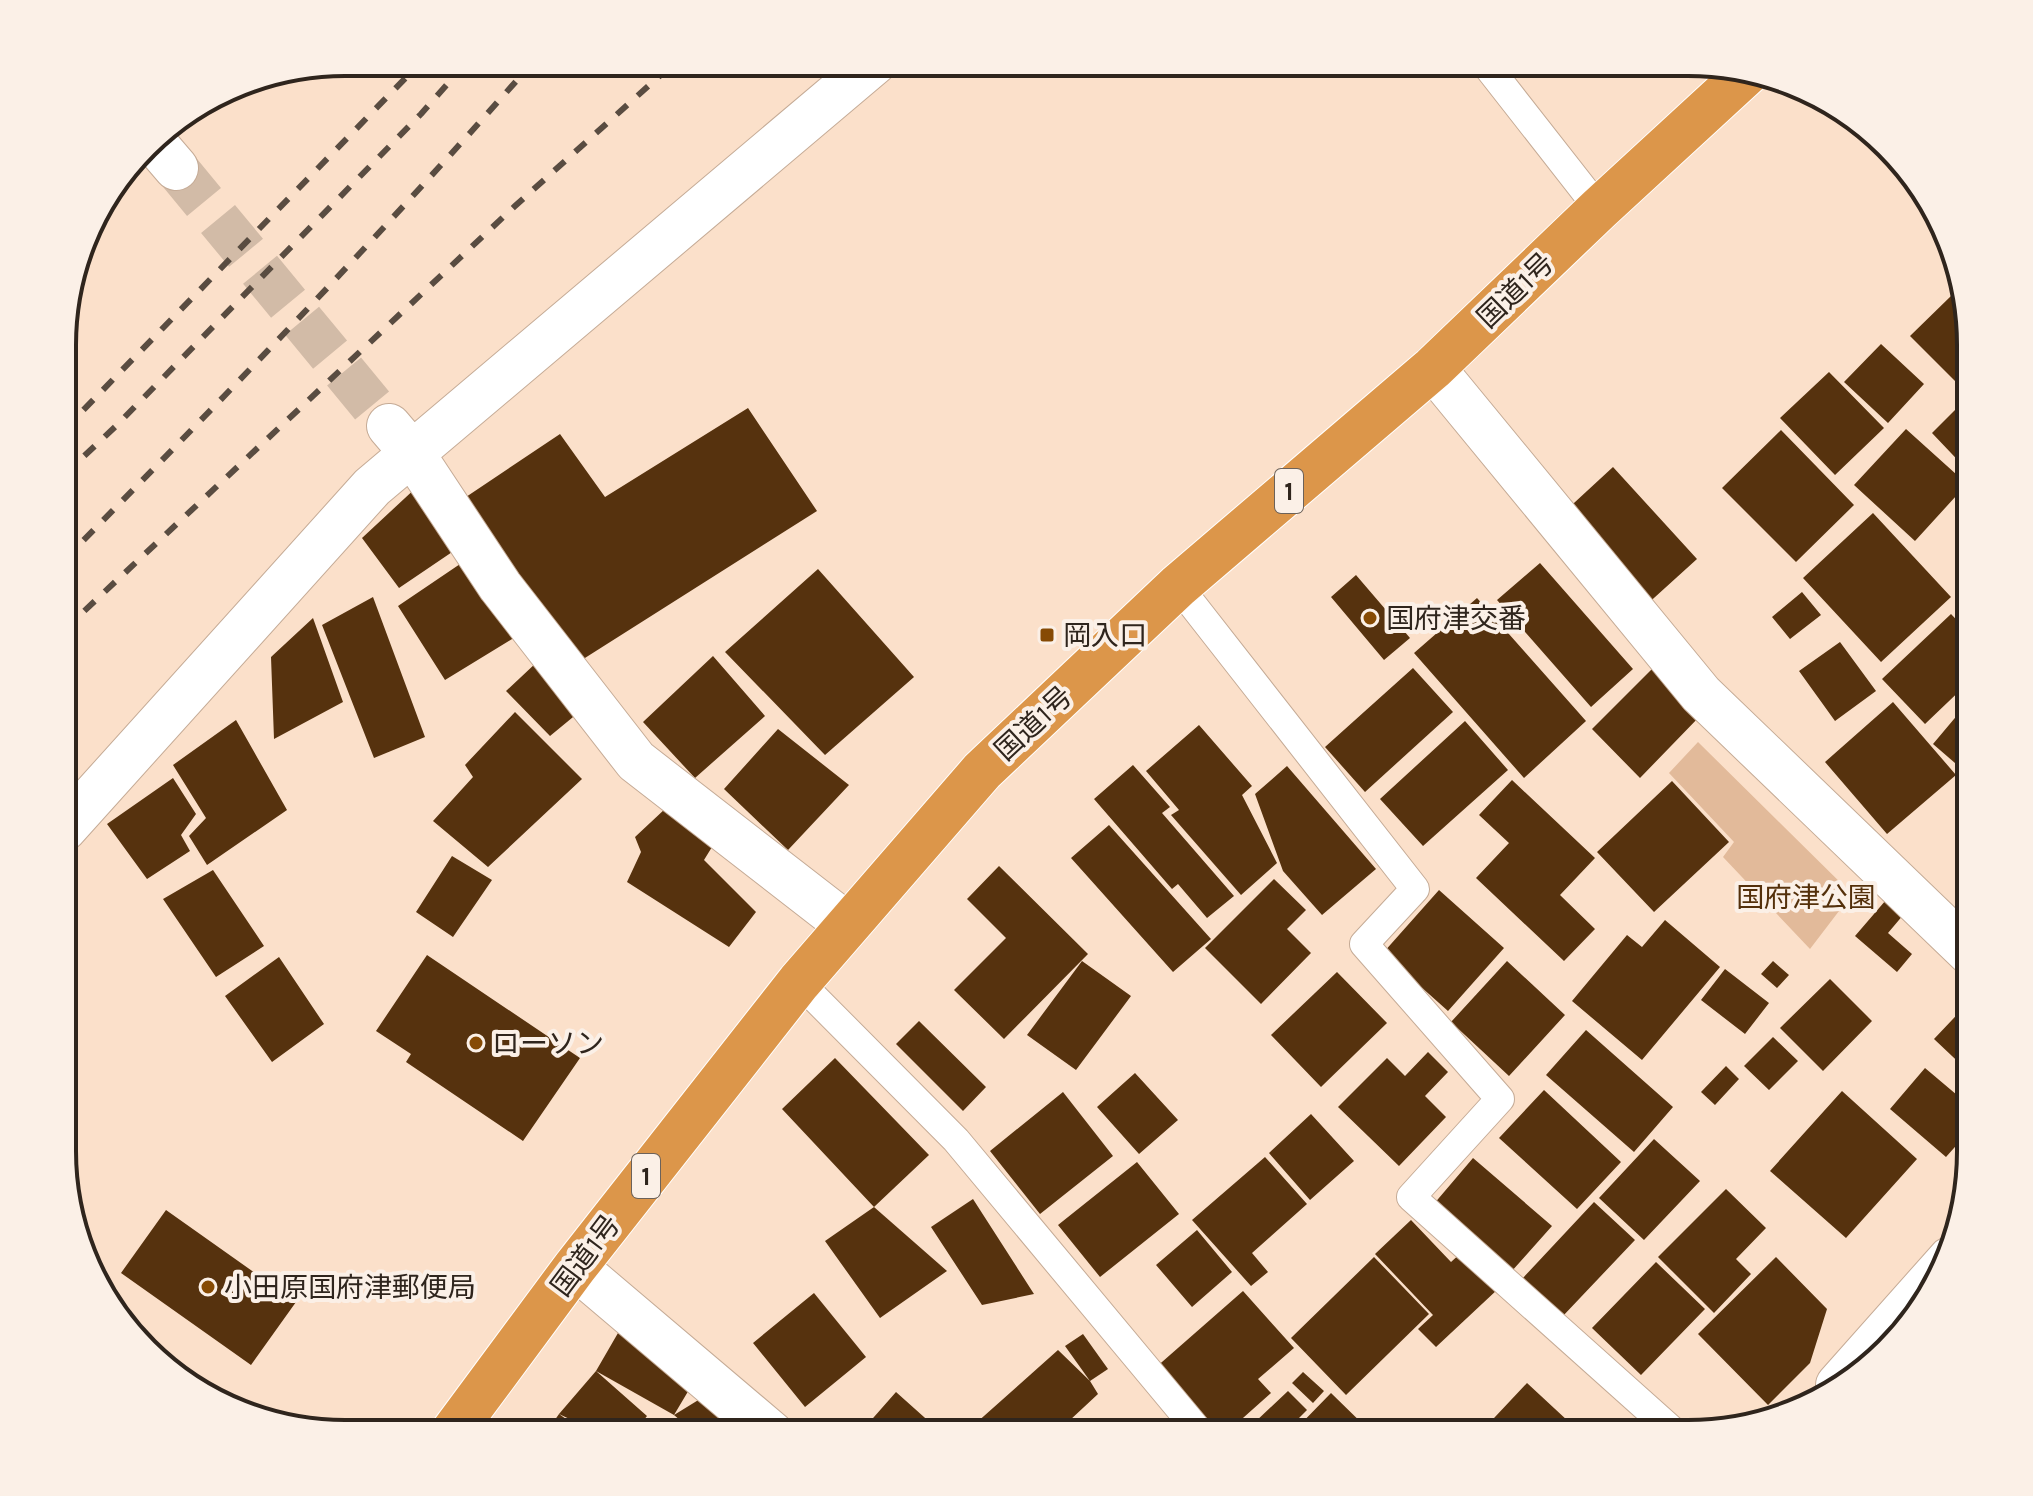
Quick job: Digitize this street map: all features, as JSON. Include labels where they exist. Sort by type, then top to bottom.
[{"type":"highway","name":"国道1号","points":[[462,1419],[575,1267],[799,982],[846,924],[982,771],[1178,586],[1433,368],[1739,81]]},
{"type":"street","points":[[77,815],[372,487],[401,440],[857,76]]},
{"type":"street","points":[[1433,368],[1701,694],[1956,940]]},
{"type":"street","points":[[401,440],[500,586],[636,761],[846,924]]},
{"type":"street","points":[[575,1267],[755,1419]]},
{"type":"street","points":[[1873,1346],[1904,1311]]},
{"type":"lane","points":[[1496,77],[1599,209]]},
{"type":"lane","points":[[1178,586],[1415,889],[1364,944],[1500,1099],[1411,1197],[1660,1420]]},
{"type":"lane","points":[[799,982],[956,1140],[1189,1420]]},
{"type":"green space","name":"国府津公園","points":[[1698,742],[1852,894],[1810,949],[1723,857],[1734,842],[1669,773]]},
{"type":"building","points":[[1951,296],[1956,327],[1956,382],[1910,336]]},
{"type":"building","points":[[1881,344],[1924,384],[1888,423],[1844,382]]},
{"type":"building","points":[[1829,372],[1884,428],[1835,475],[1780,418]]},
{"type":"building","points":[[748,408],[817,511],[577,663],[466,497],[560,434],[605,497]]},
{"type":"building","points":[[1956,409],[1956,458],[1932,433]]},
{"type":"building","points":[[1906,429],[1956,474],[1956,496],[1915,541],[1854,485]]},
{"type":"building","points":[[1781,430],[1854,505],[1796,562],[1722,488]]},
{"type":"building","points":[[1613,467],[1697,559],[1644,607],[1561,515]]},
{"type":"building","points":[[419,485],[461,546],[399,588],[362,538]]},
{"type":"building","points":[[1873,513],[1951,597],[1881,662],[1803,578]]},
{"type":"building","points":[[466,560],[517,636],[445,680],[398,606]]},
{"type":"building","points":[[1540,563],[1633,669],[1591,707],[1497,600]]},
{"type":"building","points":[[818,569],[914,677],[825,755],[725,652]]},
{"type":"building","name":"国府津交番","points":[[1356,575],[1410,638],[1384,660],[1331,597]]},
{"type":"building","points":[[1802,592],[1821,615],[1790,639],[1772,617]]},
{"type":"building","points":[[373,597],[425,737],[374,758],[322,625]]},
{"type":"building","points":[[1477,598],[1586,721],[1524,778],[1414,653]]},
{"type":"building","points":[[1951,614],[1956,619],[1956,694],[1925,724],[1882,679]]},
{"type":"building","points":[[313,618],[343,702],[274,739],[271,657]]},
{"type":"building","points":[[1840,642],[1876,691],[1835,721],[1799,671]]},
{"type":"building","points":[[713,656],[765,716],[695,778],[643,722]]},
{"type":"building","points":[[537,662],[584,708],[550,736],[506,691]]},
{"type":"building","points":[[1413,668],[1453,712],[1365,792],[1325,747]]},
{"type":"building","points":[[1653,668],[1701,715],[1640,778],[1592,729]]},
{"type":"building","points":[[1893,702],[1956,775],[1887,834],[1825,762]]},
{"type":"building","points":[[515,712],[582,779],[488,867],[433,821],[473,777],[465,765]]},
{"type":"building","points":[[1956,717],[1956,764],[1933,744]]},
{"type":"building","points":[[236,720],[287,810],[207,865],[189,836],[206,818],[173,765]]},
{"type":"building","points":[[1465,721],[1508,770],[1423,846],[1380,799]]},
{"type":"building","points":[[1199,725],[1252,786],[1242,795],[1277,863],[1241,895],[1171,815],[1179,810],[1146,771]]},
{"type":"building","points":[[778,729],[849,785],[788,850],[724,789]]},
{"type":"building","points":[[1133,765],[1170,807],[1162,813],[1234,896],[1207,918],[1178,884],[1172,889],[1094,799]]},
{"type":"building","points":[[1287,766],[1376,869],[1322,915],[1283,871],[1255,794]]},
{"type":"building","points":[[173,778],[196,814],[181,835],[190,851],[147,879],[107,824]]},
{"type":"building","points":[[1512,780],[1595,858],[1560,895],[1595,929],[1564,961],[1476,878],[1509,843],[1479,815]]},
{"type":"building","points":[[1672,781],[1729,842],[1654,912],[1597,852]]},
{"type":"building","points":[[666,808],[712,847],[704,860],[756,912],[729,947],[627,882],[641,852],[635,837]]},
{"type":"building","points":[[1109,825],[1211,939],[1173,972],[1071,858]]},
{"type":"building","points":[[452,856],[492,880],[453,937],[416,912]]},
{"type":"building","points":[[999,866],[1088,954],[1004,1039],[954,990],[1006,938],[967,899]]},
{"type":"building","points":[[213,870],[264,946],[216,977],[163,899]]},
{"type":"building","points":[[1274,879],[1306,910],[1287,929],[1311,953],[1261,1004],[1205,948]]},
{"type":"building","points":[[1439,890],[1504,948],[1448,1011],[1383,953]]},
{"type":"building","points":[[1886,900],[1904,914],[1888,933],[1912,954],[1897,972],[1855,936]]},
{"type":"building","points":[[1665,920],[1720,967],[1642,1060],[1572,1001],[1627,935],[1642,947]]},
{"type":"building","name":"ローソン","points":[[427,955],[580,1058],[523,1141],[406,1062],[411,1054],[376,1031]]},
{"type":"building","points":[[279,957],[324,1024],[272,1062],[225,996]]},
{"type":"building","points":[[1082,961],[1131,996],[1076,1070],[1027,1035]]},
{"type":"building","points":[[1507,961],[1565,1015],[1509,1076],[1451,1022]]},
{"type":"building","points":[[1773,961],[1789,975],[1777,988],[1761,974]]},
{"type":"building","points":[[1725,969],[1769,1003],[1745,1034],[1701,1000]]},
{"type":"building","points":[[1337,972],[1387,1023],[1321,1087],[1271,1035]]},
{"type":"building","points":[[1830,979],[1872,1021],[1823,1071],[1780,1028]]},
{"type":"building","points":[[1956,1016],[1956,1060],[1934,1039]]},
{"type":"building","points":[[919,1021],[986,1087],[963,1111],[896,1044]]},
{"type":"building","points":[[1586,1030],[1673,1107],[1634,1152],[1546,1075]]},
{"type":"building","points":[[1773,1037],[1798,1061],[1769,1090],[1744,1066]]},
{"type":"building","points":[[1428,1052],[1448,1072],[1425,1096],[1446,1117],[1399,1166],[1338,1107],[1387,1058],[1405,1076]]},
{"type":"building","points":[[835,1058],[929,1155],[874,1207],[782,1109]]},
{"type":"building","points":[[1726,1066],[1739,1079],[1715,1105],[1701,1092]]},
{"type":"building","points":[[1925,1068],[1956,1094],[1956,1146],[1946,1157],[1890,1109]]},
{"type":"building","points":[[1135,1073],[1178,1120],[1139,1154],[1097,1107]]},
{"type":"building","points":[[1544,1090],[1621,1162],[1577,1209],[1499,1138]]},
{"type":"building","points":[[1842,1091],[1917,1159],[1846,1238],[1770,1171]]},
{"type":"building","points":[[1063,1092],[1113,1156],[1040,1214],[990,1151]]},
{"type":"building","points":[[1311,1114],[1354,1161],[1310,1200],[1269,1153]]},
{"type":"building","points":[[1654,1139],[1700,1181],[1644,1240],[1599,1198]]},
{"type":"building","points":[[1265,1157],[1307,1204],[1252,1253],[1268,1272],[1251,1286],[1192,1220]]},
{"type":"building","points":[[1473,1158],[1552,1226],[1511,1272],[1433,1205]]},
{"type":"building","points":[[1137,1162],[1179,1214],[1100,1277],[1058,1225]]},
{"type":"building","points":[[1726,1189],[1766,1228],[1736,1259],[1751,1274],[1714,1313],[1658,1257]]},
{"type":"building","points":[[973,1199],[1034,1294],[982,1305],[931,1227]]},
{"type":"building","points":[[1594,1202],[1635,1240],[1562,1317],[1522,1279]]},
{"type":"building","points":[[874,1207],[947,1271],[880,1318],[825,1241]]},
{"type":"building","name":"小田原国府津郵便局","points":[[166,1210],[296,1302],[251,1365],[121,1273]]},
{"type":"building","points":[[1411,1220],[1451,1262],[1462,1252],[1498,1289],[1436,1347],[1418,1329],[1433,1315],[1375,1254]]},
{"type":"building","points":[[1197,1230],[1232,1272],[1192,1307],[1156,1265]]},
{"type":"building","points":[[1374,1257],[1429,1314],[1346,1395],[1291,1338]]},
{"type":"building","points":[[1776,1257],[1827,1309],[1810,1363],[1768,1405],[1698,1334]]},
{"type":"building","points":[[1656,1262],[1705,1309],[1641,1375],[1592,1328]]},
{"type":"building","points":[[1243,1291],[1294,1348],[1258,1379],[1271,1393],[1241,1420],[1200,1420],[1154,1369]]},
{"type":"building","points":[[814,1293],[866,1357],[805,1407],[753,1343]]},
{"type":"building","points":[[618,1333],[696,1378],[674,1415],[596,1371]]},
{"type":"building","points":[[1083,1334],[1108,1369],[1090,1381],[1065,1346]]},
{"type":"building","points":[[1058,1350],[1090,1381],[1098,1394],[1071,1420],[980,1419]]},
{"type":"building","points":[[596,1371],[647,1416],[644,1419],[570,1419],[559,1414]]},
{"type":"building","points":[[1303,1372],[1324,1391],[1313,1403],[1292,1383]]},
{"type":"building","points":[[1527,1383],[1567,1420],[1492,1420]]},
{"type":"building","points":[[1288,1391],[1307,1410],[1297,1420],[1258,1420]]},
{"type":"building","points":[[896,1392],[927,1419],[872,1419]]},
{"type":"building","points":[[1331,1393],[1358,1420],[1305,1420]]},
{"type":"building","points":[[700,1399],[721,1419],[679,1419],[674,1415]]},
{"type":"tunnel","points":[[176,168],[389,426]]},
{"type":"railway","points":[[76,418],[407,76]]},
{"type":"railway","points":[[76,464],[421,114],[455,76]]},
{"type":"railway","points":[[76,548],[302,314],[520,76]]},
{"type":"railway","points":[[76,618],[515,206],[659,76]]},
{"type":"place","name":"国府津交番","points":[[1370,618]]},
{"type":"place","name":"岡入口","points":[[1047,635]]},
{"type":"place","name":"ローソン","points":[[476,1043]]},
{"type":"place","name":"小田原国府津郵便局","points":[[208,1287]]}]
